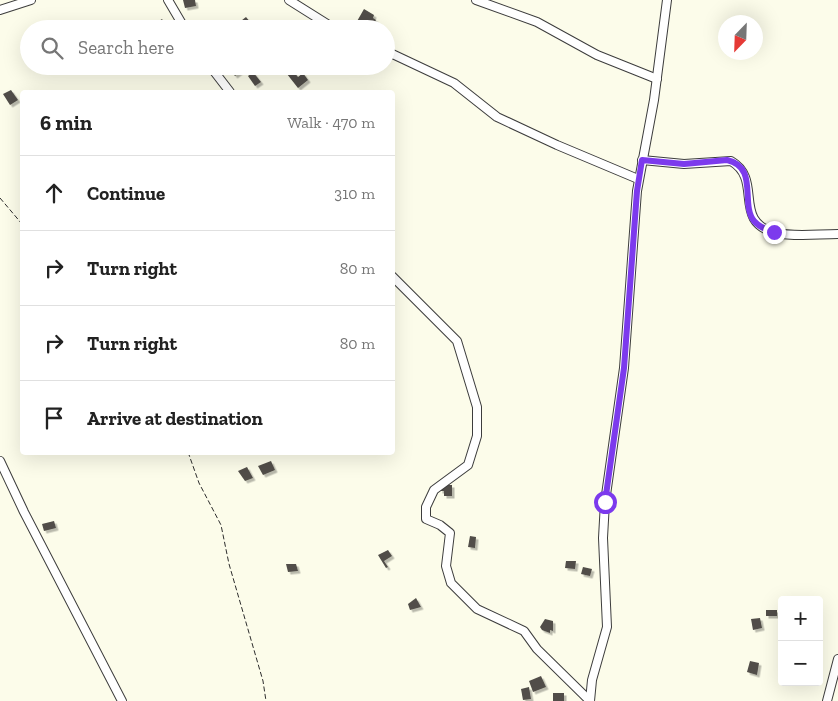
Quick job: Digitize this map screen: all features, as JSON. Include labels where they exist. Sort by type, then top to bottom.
[{"type":"street","points":[[0,10],[13,3],[31,0]]},
{"type":"street","points":[[168,0],[179,20]]},
{"type":"street","points":[[289,0],[321,20]]},
{"type":"street","points":[[476,0],[537,22],[604,58],[657,80]]},
{"type":"street","points":[[590,701],[592,680],[607,627],[604,538],[605,502],[624,368],[638,179],[657,80],[667,0]]},
{"type":"street","points":[[395,55],[454,83],[497,117],[638,179]]},
{"type":"street","points":[[217,75],[228,90]]},
{"type":"street","points":[[642,160],[684,164],[730,161],[746,177],[752,218],[760,226],[779,233],[838,234]]},
{"type":"street","points":[[395,279],[457,341],[477,407],[477,436],[468,465],[434,490],[424,517],[450,533],[446,556],[447,576],[458,591],[474,606],[524,631],[537,649],[590,701]]},
{"type":"street","points":[[0,461],[37,538],[122,701]]},
{"type":"street","points":[[827,701],[838,659]]},
{"type":"path","points":[[0,198],[20,222]]},
{"type":"path","points":[[189,455],[199,483],[221,525],[229,564],[263,681],[266,701]]},
{"type":"building","points":[[183,0],[195,0],[196,6],[185,8]]},
{"type":"building","points":[[364,9],[374,15],[373,18],[376,20],[358,20]]},
{"type":"building","points":[[255,75],[261,82],[255,86],[248,76]]},
{"type":"building","points":[[288,75],[296,75],[298,77],[304,75],[308,80],[298,88]]},
{"type":"building","points":[[11,90],[18,100],[10,105],[3,94]]},
{"type":"building","points":[[271,461],[275,470],[263,475],[258,466]]},
{"type":"building","points":[[247,467],[253,478],[245,481],[238,471]]},
{"type":"building","points":[[440,485],[452,485],[452,496],[444,496],[444,491],[440,491]]},
{"type":"building","points":[[54,521],[56,528],[44,531],[42,524]]},
{"type":"building","points":[[470,536],[476,537],[475,548],[468,547]]},
{"type":"building","points":[[388,550],[392,556],[384,561],[388,567],[386,568],[378,555]]},
{"type":"building","points":[[566,561],[576,561],[575,569],[565,568]]},
{"type":"building","points":[[286,564],[296,564],[298,571],[288,572]]},
{"type":"building","points":[[583,567],[592,569],[590,576],[581,574]]},
{"type":"building","points":[[416,598],[421,607],[410,610],[408,604]]},
{"type":"building","points":[[766,610],[777,610],[777,616],[766,616]]},
{"type":"building","points":[[760,618],[762,628],[753,630],[751,619]]},
{"type":"building","points":[[545,619],[553,621],[553,631],[550,630],[550,633],[542,630],[540,627]]},
{"type":"building","points":[[750,661],[759,663],[757,675],[747,672]]},
{"type":"building","points":[[541,676],[546,687],[533,692],[529,681]]},
{"type":"building","points":[[529,687],[531,699],[523,700],[521,689]]},
{"type":"building","points":[[553,693],[564,693],[564,701],[553,701]]},
{"type":"route","points":[[605,502],[624,368],[638,179],[642,160],[670,164],[698,164],[727,160],[733,162],[746,177],[752,218],[760,226],[774,232]]}]
